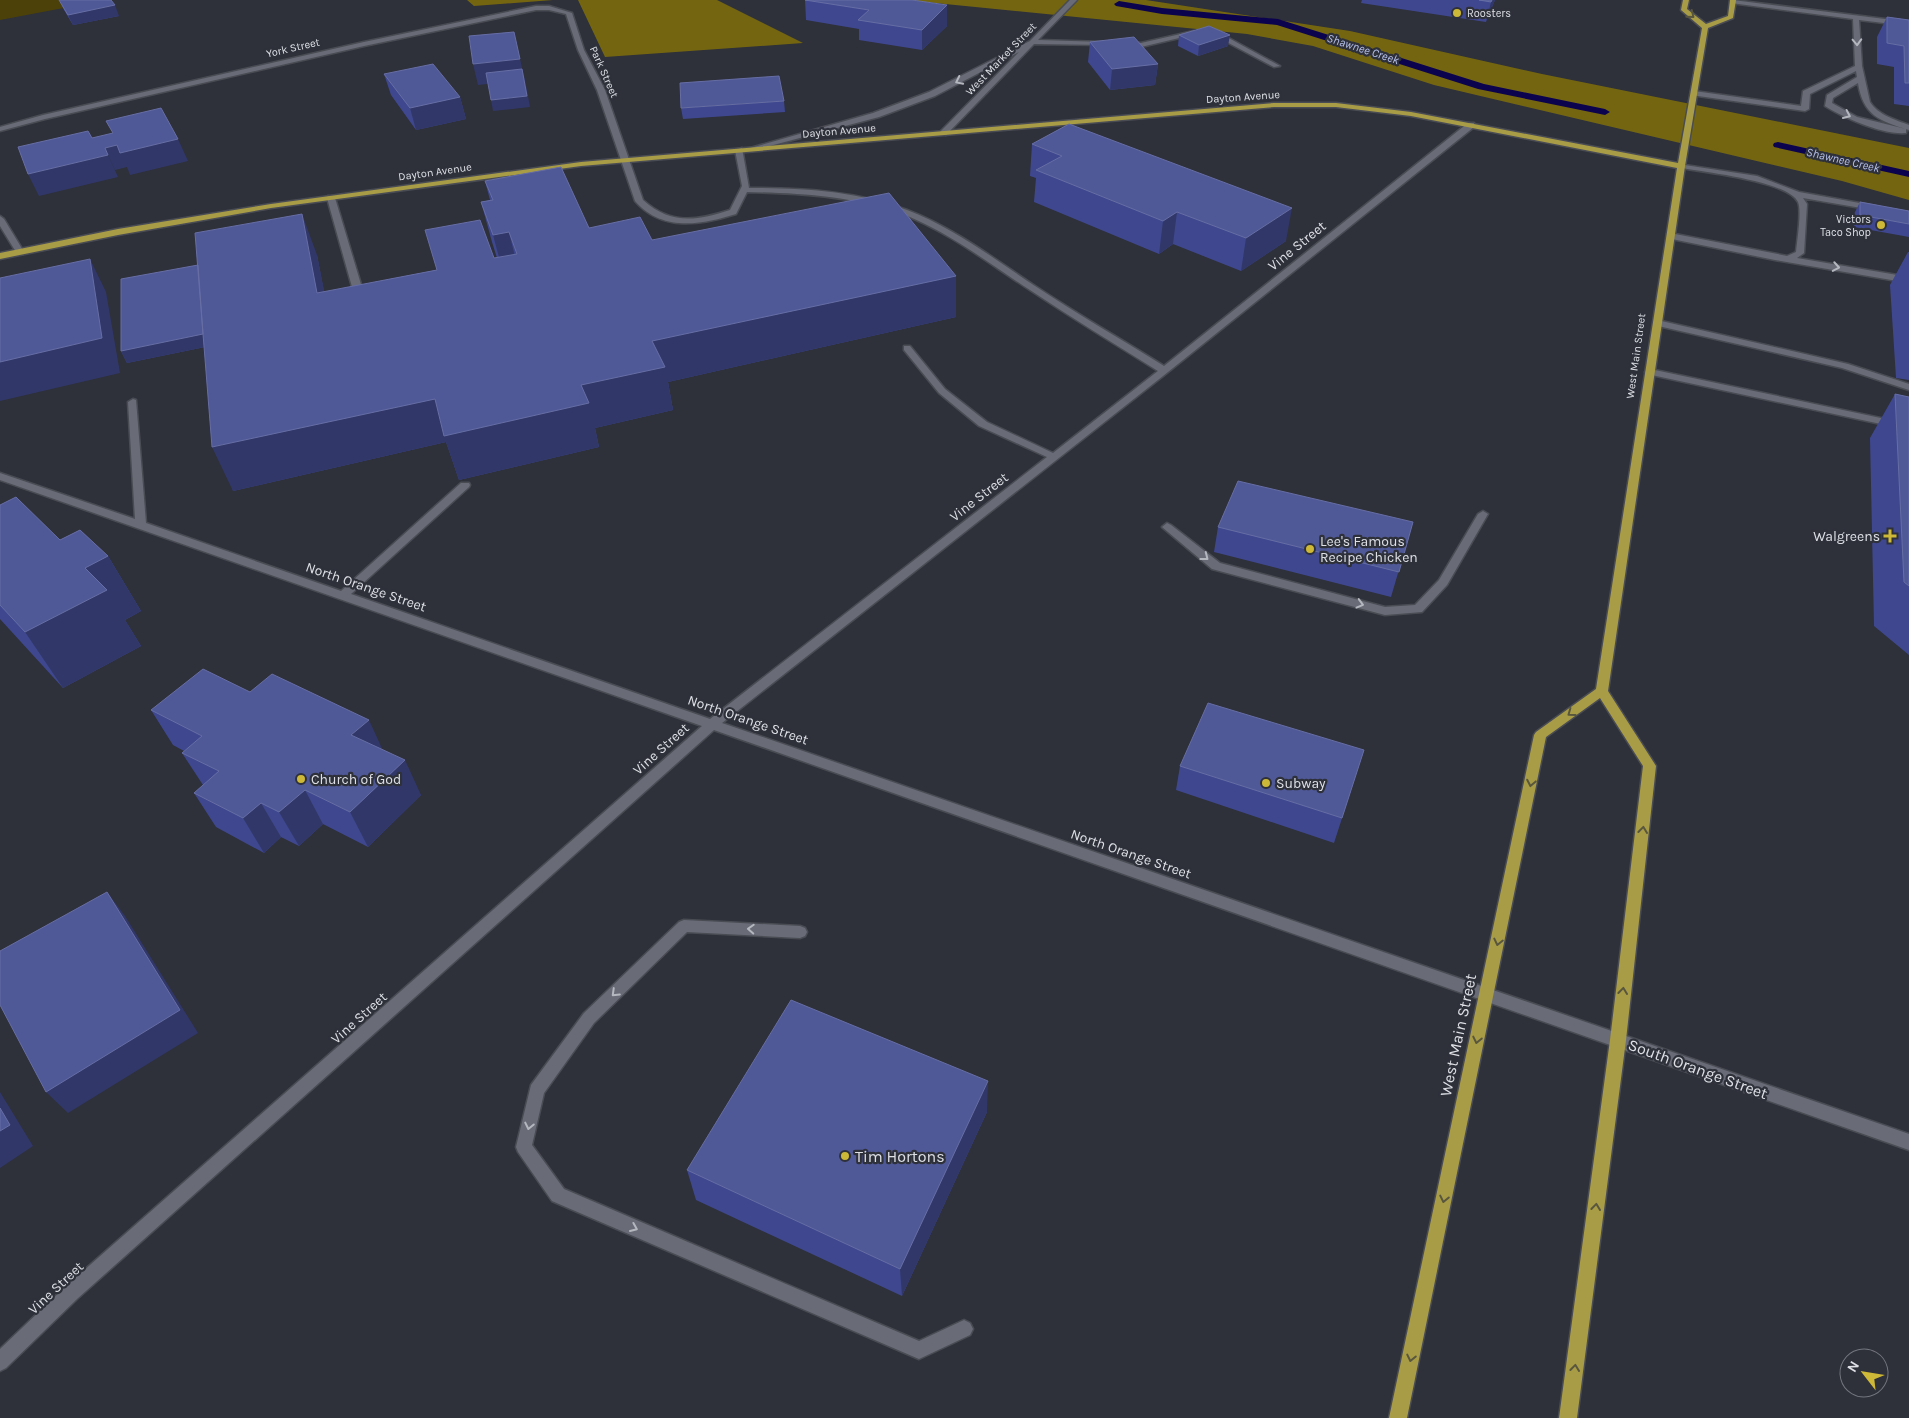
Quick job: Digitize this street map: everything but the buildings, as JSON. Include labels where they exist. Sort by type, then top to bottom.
[{"type":"main road","points":[[1686,0],[1684,10],[1705,26],[1731,16],[1733,1]]},
{"type":"main road","name":"West Main Street","points":[[1398,1418],[1540,735],[1602,691],[1670,236],[1705,26]]},
{"type":"main road","name":"Dayton Avenue","points":[[0,256],[182,221],[480,177],[626,160],[1298,104],[1378,109],[1681,166]]},
{"type":"main road","points":[[1568,1418],[1618,1040],[1650,766],[1602,691]]},
{"type":"street","name":"West Market Street","points":[[943,134],[1074,0]]},
{"type":"street","points":[[1733,1],[1909,24]]},
{"type":"street","name":"York Street","points":[[0,129],[43,116],[364,44],[536,8],[549,8]]},
{"type":"street","name":"Park Street","points":[[549,8],[569,14],[581,50],[601,90],[626,160]]},
{"type":"street","points":[[1856,17],[1858,67],[1862,77],[1866,103],[1871,110],[1909,130]]},
{"type":"street","points":[[751,149],[876,115],[927,96],[1033,42],[1142,45],[1193,32],[1223,37],[1276,66]]},
{"type":"street","points":[[1694,93],[1805,109],[1806,93],[1858,67]]},
{"type":"street","points":[[1862,77],[1830,97],[1828,104],[1837,111],[1854,119],[1909,130]]},
{"type":"street","name":"Vine Street","points":[[0,1362],[71,1293],[712,724],[1054,457],[1471,126]]},
{"type":"street","points":[[626,160],[639,200],[658,216],[682,222],[710,220],[733,212],[745,190],[746,186],[739,150]]},
{"type":"street","points":[[1681,166],[1757,178],[1797,194],[1880,209]]},
{"type":"street","points":[[745,190],[786,190],[852,197],[924,220],[950,233],[1045,296],[1164,370]]},
{"type":"street","points":[[1788,259],[1800,253],[1803,204],[1797,194]]},
{"type":"street","points":[[331,198],[361,301]]},
{"type":"street","points":[[0,219],[20,252]]},
{"type":"street","points":[[1670,236],[1909,280]]},
{"type":"street","points":[[1657,323],[1845,366],[1909,387]]},
{"type":"street","points":[[907,348],[942,391],[983,424],[1054,457]]},
{"type":"street","points":[[1650,372],[1909,426]]},
{"type":"street","points":[[133,402],[141,525]]},
{"type":"street","name":"North Orange Street","points":[[0,476],[1334,941],[1487,992]]},
{"type":"street","points":[[343,595],[465,485]]},
{"type":"street","points":[[1167,527],[1216,566],[1385,611],[1418,609],[1443,582],[1483,514]]},
{"type":"street","points":[[800,932],[684,926],[588,1018],[537,1090],[524,1147],[558,1195],[919,1350],[964,1330]]},
{"type":"street","name":"South Orange Street","points":[[1487,992],[1762,1092],[1909,1142]]},
{"type":"shaded area","points":[[0,0],[106,0],[0,20]]},
{"type":"shaded area","points":[[467,0],[553,0],[474,6]]},
{"type":"shaded area","points":[[578,0],[717,0],[803,43],[605,57]]},
{"type":"shaded area","points":[[905,0],[1146,0],[1350,31],[1542,74],[1909,148],[1909,200],[1842,181],[1434,85],[1313,46],[1247,34]]},
{"type":"waterway","name":"Shawnee Creek","points":[[1119,4],[1162,11],[1278,22],[1482,87],[1605,112]]},
{"type":"waterway","name":"Shawnee Creek","points":[[1778,145],[1909,174]]},
{"type":"place","name":"Roosters","points":[[1457,13]]},
{"type":"place","name":"Victors Taco Shop","points":[[1881,225]]},
{"type":"place","name":"Walgreens","points":[[1890,536]]},
{"type":"place","name":"Lee's Famous Recipe Chicken","points":[[1310,549]]},
{"type":"place","name":"Church of God","points":[[301,779]]},
{"type":"place","name":"Subway","points":[[1266,783]]},
{"type":"place","name":"Tim Hortons","points":[[845,1156]]}]
